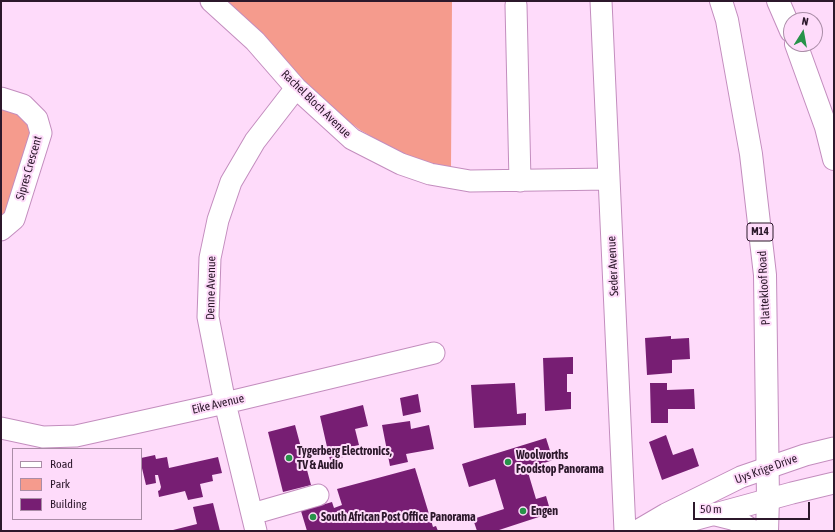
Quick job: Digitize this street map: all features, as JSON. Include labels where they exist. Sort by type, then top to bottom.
[{"type":"main road","name":"Plattekloof Road","points":[[721,1],[727,20],[751,154],[765,275],[768,467],[767,531]]},
{"type":"main road","points":[[778,1],[783,13]]},
{"type":"main road","points":[[799,52],[826,127],[834,159]]},
{"type":"main road","points":[[714,514],[734,519],[747,527],[750,531]]},
{"type":"street","name":"Rachel Bloch Avenue","points":[[210,1],[255,41],[296,88],[352,139],[400,164],[430,174],[470,181],[609,179]]},
{"type":"street","name":"Seder Avenue","points":[[601,1],[625,531]]},
{"type":"street","points":[[516,5],[520,181]]},
{"type":"street","name":"Denne Avenue","points":[[254,522],[225,403],[208,317],[210,258],[218,220],[231,182],[255,141],[296,88]]},
{"type":"street","name":"Sipres Crescent","points":[[1,98],[23,105],[37,119],[41,133],[14,219],[1,230]]},
{"type":"street","name":"Eike Avenue","points":[[1,428],[43,437],[76,436],[225,403],[434,353]]},
{"type":"street","name":"Uys Krige Drive","points":[[637,531],[741,477],[805,455],[834,448]]},
{"type":"street","points":[[653,531],[768,499],[834,483]]},
{"type":"street","points":[[254,522],[318,495]]},
{"type":"green space","points":[[222,1],[452,1],[451,169],[413,158],[395,150],[360,130],[328,104]]},
{"type":"green space","points":[[1,98],[37,119],[1,230]]},
{"type":"building","points":[[671,336],[671,339],[689,338],[690,359],[672,360],[672,373],[647,375],[645,338]]},
{"type":"building","points":[[573,357],[573,374],[567,374],[567,392],[571,392],[571,409],[545,411],[543,358]]},
{"type":"building","points":[[515,383],[517,414],[526,413],[526,425],[474,428],[471,385]]},
{"type":"building","points":[[650,383],[667,383],[667,390],[694,389],[695,409],[668,409],[668,423],[651,423]]},
{"type":"building","points":[[418,394],[421,412],[403,416],[400,398]]},
{"type":"building","points":[[363,405],[368,426],[355,429],[359,445],[350,447],[352,455],[330,460],[320,416]]},
{"type":"building","points":[[410,421],[411,429],[429,425],[434,449],[406,454],[408,462],[390,466],[382,425]]},
{"type":"building","name":"Tygerberg Electronics, TV & Audio","points":[[295,425],[311,485],[283,492],[268,432]]},
{"type":"building","points":[[666,435],[673,455],[693,448],[699,466],[662,480],[649,442]]},
{"type":"building","points":[[546,438],[553,460],[520,471],[527,469],[536,499],[546,496],[551,513],[496,531],[477,531],[473,519],[504,509],[495,479],[469,487],[462,464]]},
{"type":"building","points":[[155,455],[156,459],[167,457],[169,468],[218,457],[222,473],[212,475],[213,481],[200,484],[203,497],[188,500],[185,491],[159,497],[158,491],[161,487],[158,475],[155,475],[156,483],[146,485],[142,468],[142,458]]},
{"type":"building","points":[[415,468],[433,527],[436,526],[438,531],[307,531],[301,511],[332,502],[334,508],[342,505],[337,489]]},
{"type":"building","points":[[213,503],[220,531],[169,531],[197,524],[193,507]]},
{"type":"place","name":"Tygerberg Electronics, TV & Audio","points":[[289,458]]},
{"type":"place","name":"Woolworths Foodstop Panorama","points":[[508,462]]},
{"type":"place","name":"Engen","points":[[523,511]]},
{"type":"place","name":"South African Post Office Panorama","points":[[313,517]]}]
